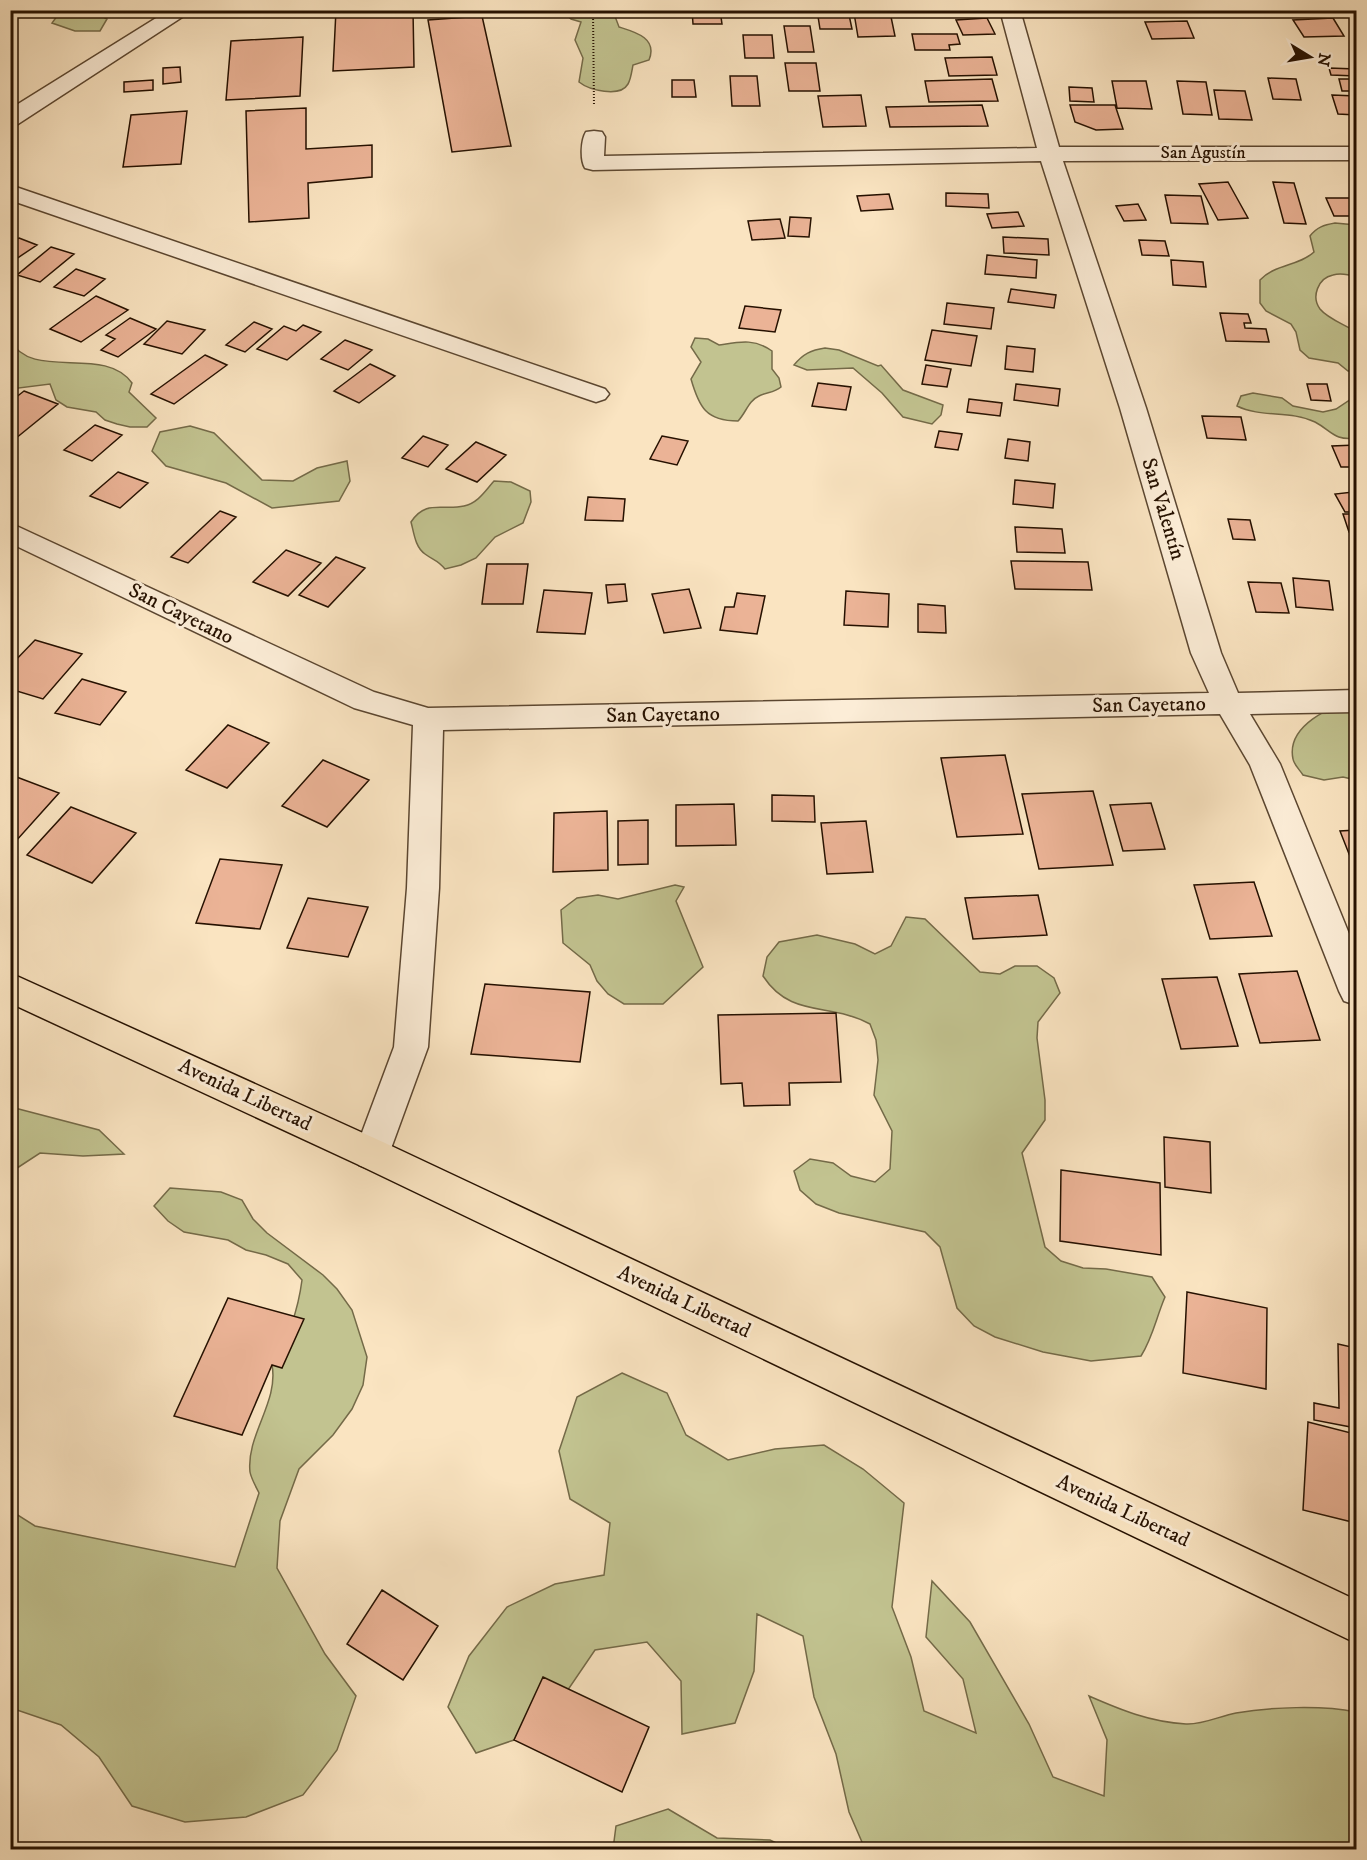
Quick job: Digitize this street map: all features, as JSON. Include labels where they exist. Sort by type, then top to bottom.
[{"type":"main road","name":"Avenida Libertad","points":[[10,987],[372,1154],[1356,1622]]},
{"type":"street","points":[[10,119],[183,10]]},
{"type":"street","name":"San Valentín","points":[[1010,10],[1050,154],[1133,408],[1206,653],[1228,703],[1265,764],[1356,991]]},
{"type":"street","name":"San Agustín","points":[[594,137],[592,162],[1050,154],[1356,153]]},
{"type":"street","points":[[10,192],[596,394]]},
{"type":"street","name":"San Cayetano","points":[[10,532],[364,700],[428,719],[1356,701]]},
{"type":"street","points":[[372,1154],[411,1047],[423,888],[428,719]]},
{"type":"path","points":[[593,10],[594,137]]},
{"type":"green space","points":[[92,11],[107,19],[100,31],[75,31],[52,23],[60,12]]},
{"type":"green space","points":[[563,11],[613,11],[619,27],[638,34],[648,41],[651,52],[649,60],[633,65],[628,84],[618,91],[597,90],[584,85],[579,82],[583,58],[575,40],[581,22],[571,19]]},
{"type":"green space","points":[[1335,223],[1356,225],[1356,277],[1339,274],[1328,277],[1320,284],[1316,299],[1323,313],[1356,332],[1356,371],[1348,371],[1338,363],[1309,358],[1300,350],[1296,332],[1291,324],[1266,311],[1260,303],[1260,280],[1273,271],[1308,257],[1314,252],[1310,236],[1315,230]]},
{"type":"green space","points":[[695,338],[708,339],[719,345],[746,342],[765,347],[772,351],[772,369],[779,378],[781,387],[755,398],[738,421],[711,415],[701,405],[691,379],[701,362],[691,347]]},
{"type":"green space","points":[[10,340],[20,352],[34,359],[87,363],[120,372],[132,383],[129,392],[156,418],[147,427],[130,427],[105,420],[96,412],[67,407],[56,400],[50,384],[11,389]]},
{"type":"green space","points":[[825,348],[839,350],[878,366],[881,365],[903,390],[943,405],[941,415],[932,424],[903,417],[882,393],[853,368],[807,370],[794,365],[808,353]]},
{"type":"green space","points":[[1356,382],[1356,438],[1338,437],[1305,418],[1256,412],[1237,406],[1241,396],[1253,393],[1282,398],[1293,406],[1323,412],[1336,409],[1354,397]]},
{"type":"green space","points":[[190,426],[214,433],[262,480],[293,481],[317,468],[347,461],[350,481],[339,501],[272,508],[226,483],[166,466],[152,451],[160,432]]},
{"type":"green space","points":[[494,481],[511,482],[530,491],[531,502],[523,523],[495,537],[476,558],[445,569],[419,548],[411,522],[423,510],[429,508],[469,504],[481,496]]},
{"type":"green space","points":[[1356,701],[1356,780],[1343,777],[1324,780],[1303,775],[1293,759],[1293,747],[1303,727],[1323,712]]},
{"type":"green space","points":[[675,885],[684,887],[676,901],[703,967],[663,1004],[624,1004],[608,994],[597,981],[590,965],[563,943],[561,910],[577,898],[598,895],[618,899]]},
{"type":"green space","points":[[906,917],[925,919],[980,972],[1000,974],[1015,966],[1037,966],[1054,978],[1060,993],[1038,1022],[1037,1038],[1045,1100],[1045,1120],[1022,1153],[1045,1247],[1061,1261],[1083,1268],[1106,1269],[1152,1277],[1165,1297],[1141,1356],[1091,1361],[1043,1352],[995,1337],[974,1326],[957,1308],[940,1247],[925,1232],[839,1213],[816,1204],[800,1190],[794,1171],[810,1159],[833,1163],[851,1176],[875,1182],[890,1169],[892,1131],[874,1095],[878,1060],[876,1040],[870,1024],[855,1017],[812,1008],[786,999],[774,990],[763,976],[767,957],[779,942],[817,935],[855,944],[875,954],[891,946]]},
{"type":"green space","points":[[11,1107],[99,1130],[124,1154],[83,1156],[40,1153],[11,1172]]},
{"type":"green space","points":[[170,1188],[221,1192],[242,1200],[253,1219],[267,1233],[323,1275],[337,1289],[352,1310],[367,1357],[363,1385],[352,1409],[333,1435],[299,1469],[280,1521],[277,1568],[325,1654],[356,1696],[337,1750],[303,1795],[246,1817],[185,1822],[132,1806],[99,1757],[61,1725],[11,1708],[10,1510],[35,1526],[235,1567],[259,1493],[252,1480],[250,1458],[271,1392],[272,1365],[292,1324],[302,1280],[288,1264],[246,1250],[228,1240],[184,1232],[168,1221],[154,1206]]},
{"type":"green space","points":[[622,1373],[667,1393],[686,1435],[728,1460],[775,1449],[824,1445],[863,1469],[904,1503],[892,1607],[911,1657],[924,1711],[976,1733],[963,1679],[926,1637],[932,1581],[970,1622],[1029,1724],[1053,1777],[1104,1796],[1107,1740],[1089,1696],[1148,1718],[1186,1724],[1265,1709],[1328,1708],[1356,1712],[1356,1849],[865,1849],[849,1812],[836,1754],[814,1697],[803,1636],[757,1614],[754,1671],[735,1723],[682,1734],[681,1681],[647,1642],[595,1650],[561,1700],[514,1740],[476,1753],[448,1707],[469,1656],[507,1607],[555,1584],[604,1575],[610,1523],[570,1499],[559,1451],[577,1397]]},
{"type":"green space","points":[[668,1809],[717,1838],[770,1840],[789,1849],[613,1849],[616,1826]]},
{"type":"building","points":[[336,10],[413,10],[414,67],[333,71]]},
{"type":"building","points":[[692,10],[720,10],[722,24],[693,24]]},
{"type":"building","points":[[817,10],[848,10],[852,29],[820,29]]},
{"type":"building","points":[[1108,10],[1165,10],[1165,12],[1109,13]]},
{"type":"building","points":[[890,12],[895,36],[858,37],[854,13]]},
{"type":"building","points":[[482,16],[511,146],[452,152],[428,20]]},
{"type":"building","points":[[987,18],[995,34],[963,35],[956,20]]},
{"type":"building","points":[[1333,18],[1344,36],[1304,37],[1293,20]]},
{"type":"building","points":[[1187,21],[1194,38],[1152,39],[1145,22]]},
{"type":"building","points":[[784,26],[810,26],[814,52],[788,52]]},
{"type":"building","points":[[912,34],[957,34],[960,44],[949,45],[950,50],[915,50]]},
{"type":"building","points":[[743,35],[772,35],[774,58],[745,58]]},
{"type":"building","points":[[303,37],[300,96],[226,100],[231,41]]},
{"type":"building","points":[[992,57],[997,75],[949,76],[945,58]]},
{"type":"building","points":[[785,63],[816,63],[820,91],[789,91]]},
{"type":"building","points":[[180,67],[181,82],[163,84],[163,68]]},
{"type":"building","points":[[1329,68],[1356,69],[1356,76],[1331,75]]},
{"type":"building","points":[[730,76],[757,76],[760,106],[732,106]]},
{"type":"building","points":[[1268,78],[1296,79],[1301,100],[1273,99]]},
{"type":"building","points":[[992,79],[998,101],[929,102],[925,81]]},
{"type":"building","points":[[1339,79],[1356,79],[1356,91],[1342,91]]},
{"type":"building","points":[[153,80],[153,90],[124,92],[124,82]]},
{"type":"building","points":[[672,80],[694,80],[696,97],[672,97]]},
{"type":"building","points":[[1112,81],[1146,81],[1152,109],[1117,108]]},
{"type":"building","points":[[1177,81],[1206,82],[1212,115],[1183,114]]},
{"type":"building","points":[[1069,87],[1092,88],[1094,102],[1070,101]]},
{"type":"building","points":[[1214,90],[1245,91],[1252,120],[1219,119]]},
{"type":"building","points":[[861,95],[866,126],[823,127],[818,96]]},
{"type":"building","points":[[1332,95],[1356,96],[1356,115],[1338,114]]},
{"type":"building","points":[[982,105],[988,126],[890,127],[886,107]]},
{"type":"building","points":[[1070,105],[1115,105],[1123,129],[1096,130],[1075,122]]},
{"type":"building","points":[[306,108],[306,149],[372,145],[372,177],[308,183],[309,218],[249,222],[246,111]]},
{"type":"building","points":[[187,111],[181,164],[123,167],[131,115]]},
{"type":"building","points":[[1228,182],[1248,218],[1218,220],[1199,184]]},
{"type":"building","points":[[1273,182],[1294,183],[1306,224],[1284,223]]},
{"type":"building","points":[[946,193],[988,194],[989,208],[946,206]]},
{"type":"building","points":[[889,194],[893,209],[861,211],[857,196]]},
{"type":"building","points":[[1165,195],[1201,196],[1208,224],[1171,223]]},
{"type":"building","points":[[1326,198],[1356,198],[1356,216],[1334,216]]},
{"type":"building","points":[[1138,204],[1146,220],[1124,221],[1116,206]]},
{"type":"building","points":[[1018,212],[1024,226],[992,228],[987,214]]},
{"type":"building","points":[[790,217],[811,218],[809,237],[788,236]]},
{"type":"building","points":[[780,219],[785,238],[752,240],[748,221]]},
{"type":"building","points":[[1003,237],[1048,239],[1049,255],[1004,253]]},
{"type":"building","points":[[19,238],[37,245],[10,263],[10,244]]},
{"type":"building","points":[[1139,240],[1165,241],[1169,256],[1142,255]]},
{"type":"building","points":[[51,247],[74,254],[40,282],[17,275]]},
{"type":"building","points":[[987,255],[1037,260],[1036,278],[985,274]]},
{"type":"building","points":[[1171,260],[1203,262],[1206,287],[1173,285]]},
{"type":"building","points":[[76,269],[105,279],[84,296],[54,287]]},
{"type":"building","points":[[1011,289],[1056,295],[1054,308],[1008,302]]},
{"type":"building","points":[[96,296],[128,310],[81,342],[50,329]]},
{"type":"building","points":[[947,303],[994,308],[991,329],[944,324]]},
{"type":"building","points":[[745,306],[781,310],[775,332],[739,328]]},
{"type":"building","points":[[1220,313],[1248,314],[1251,323],[1244,323],[1245,328],[1266,329],[1269,342],[1226,341]]},
{"type":"building","points":[[130,318],[156,329],[118,357],[101,350],[115,339],[106,335]]},
{"type":"building","points":[[167,321],[205,330],[182,354],[144,344]]},
{"type":"building","points":[[254,322],[272,329],[245,352],[226,345]]},
{"type":"building","points":[[303,325],[321,332],[287,360],[257,349],[284,326],[296,331]]},
{"type":"building","points":[[932,330],[977,336],[971,366],[925,360]]},
{"type":"building","points":[[345,340],[372,350],[348,370],[321,359]]},
{"type":"building","points":[[1007,346],[1035,349],[1033,372],[1005,369]]},
{"type":"building","points":[[205,355],[227,365],[174,404],[151,394]]},
{"type":"building","points":[[370,364],[395,376],[359,403],[334,391]]},
{"type":"building","points":[[926,365],[951,369],[947,387],[922,384]]},
{"type":"building","points":[[818,383],[851,387],[846,410],[812,406]]},
{"type":"building","points":[[1016,384],[1060,389],[1058,406],[1014,400]]},
{"type":"building","points":[[1307,384],[1327,384],[1331,401],[1311,400]]},
{"type":"building","points":[[24,391],[58,404],[10,443],[10,402]]},
{"type":"building","points":[[969,399],[1002,403],[1000,416],[967,412]]},
{"type":"building","points":[[1202,416],[1241,417],[1246,440],[1207,438]]},
{"type":"building","points":[[95,425],[122,435],[92,461],[64,450]]},
{"type":"building","points":[[939,431],[962,434],[958,450],[935,447]]},
{"type":"building","points":[[423,436],[448,445],[428,467],[402,458]]},
{"type":"building","points":[[662,436],[688,441],[677,465],[650,459]]},
{"type":"building","points":[[1008,439],[1030,442],[1028,461],[1005,458]]},
{"type":"building","points":[[476,442],[506,455],[477,482],[446,469]]},
{"type":"building","points":[[1356,445],[1356,467],[1341,467],[1332,446]]},
{"type":"building","points":[[118,472],[148,483],[120,508],[90,496]]},
{"type":"building","points":[[1015,480],[1055,484],[1053,508],[1013,504]]},
{"type":"building","points":[[1353,492],[1356,512],[1345,512],[1335,494]]},
{"type":"building","points":[[588,497],[625,499],[623,521],[585,520]]},
{"type":"building","points":[[220,511],[236,517],[188,563],[171,557]]},
{"type":"building","points":[[1343,514],[1356,514],[1356,532],[1349,532]]},
{"type":"building","points":[[1228,519],[1250,520],[1255,540],[1233,539]]},
{"type":"building","points":[[1015,527],[1062,529],[1065,553],[1017,552]]},
{"type":"building","points":[[286,550],[321,563],[288,596],[253,582]]},
{"type":"building","points":[[336,557],[365,568],[328,607],[299,595]]},
{"type":"building","points":[[1011,561],[1088,562],[1092,590],[1015,589]]},
{"type":"building","points":[[487,564],[528,564],[523,604],[482,604]]},
{"type":"building","points":[[1293,578],[1329,581],[1333,610],[1296,607]]},
{"type":"building","points":[[1248,582],[1281,583],[1289,613],[1256,612]]},
{"type":"building","points":[[625,584],[627,601],[608,603],[606,585]]},
{"type":"building","points":[[689,589],[701,628],[664,633],[652,594]]},
{"type":"building","points":[[544,590],[592,593],[585,634],[537,632]]},
{"type":"building","points":[[846,591],[889,594],[888,627],[844,625]]},
{"type":"building","points":[[737,593],[765,596],[757,634],[720,630],[725,607],[734,607]]},
{"type":"building","points":[[918,604],[945,606],[946,633],[918,632]]},
{"type":"building","points":[[35,640],[82,654],[43,699],[10,689],[10,666]]},
{"type":"building","points":[[82,679],[126,692],[100,725],[55,713]]},
{"type":"building","points":[[228,725],[269,743],[227,788],[186,770]]},
{"type":"building","points":[[1005,755],[1023,834],[957,837],[941,758]]},
{"type":"building","points":[[323,760],[369,780],[327,827],[282,806]]},
{"type":"building","points":[[14,776],[59,793],[16,841],[10,839],[10,779]]},
{"type":"building","points":[[1093,791],[1113,865],[1039,869],[1022,794]]},
{"type":"building","points":[[772,795],[814,796],[815,822],[772,821]]},
{"type":"building","points":[[1151,803],[1165,849],[1123,851],[1110,805]]},
{"type":"building","points":[[734,804],[736,845],[676,846],[676,805]]},
{"type":"building","points":[[71,807],[136,833],[92,883],[27,855]]},
{"type":"building","points":[[607,811],[608,870],[553,872],[554,813]]},
{"type":"building","points":[[648,820],[648,864],[618,865],[618,821]]},
{"type":"building","points":[[866,821],[873,872],[827,874],[821,823]]},
{"type":"building","points":[[1356,830],[1356,858],[1351,859],[1340,831]]},
{"type":"building","points":[[220,859],[282,865],[260,929],[196,923]]},
{"type":"building","points":[[1254,882],[1272,936],[1210,939],[1194,885]]},
{"type":"building","points":[[1038,895],[1047,935],[973,939],[965,898]]},
{"type":"building","points":[[308,898],[368,907],[348,957],[287,948]]},
{"type":"building","points":[[1297,971],[1320,1040],[1260,1043],[1239,974]]},
{"type":"building","points":[[1217,977],[1238,1046],[1181,1049],[1162,979]]},
{"type":"building","points":[[485,984],[590,992],[580,1062],[471,1054]]},
{"type":"building","points":[[836,1013],[841,1082],[789,1083],[790,1105],[744,1106],[742,1083],[721,1084],[718,1015]]},
{"type":"building","points":[[1164,1137],[1210,1142],[1211,1193],[1165,1187]]},
{"type":"building","points":[[1061,1170],[1160,1183],[1161,1255],[1060,1241]]},
{"type":"building","points":[[1187,1292],[1267,1308],[1266,1389],[1183,1373]]},
{"type":"building","points":[[228,1298],[304,1319],[282,1368],[272,1365],[242,1435],[174,1416]]},
{"type":"building","points":[[1338,1344],[1356,1348],[1356,1428],[1314,1420],[1314,1403],[1339,1408]]},
{"type":"building","points":[[1308,1422],[1355,1434],[1352,1522],[1303,1510]]},
{"type":"building","points":[[382,1590],[438,1626],[403,1680],[347,1644]]},
{"type":"building","points":[[543,1677],[649,1727],[622,1792],[514,1740]]}]
